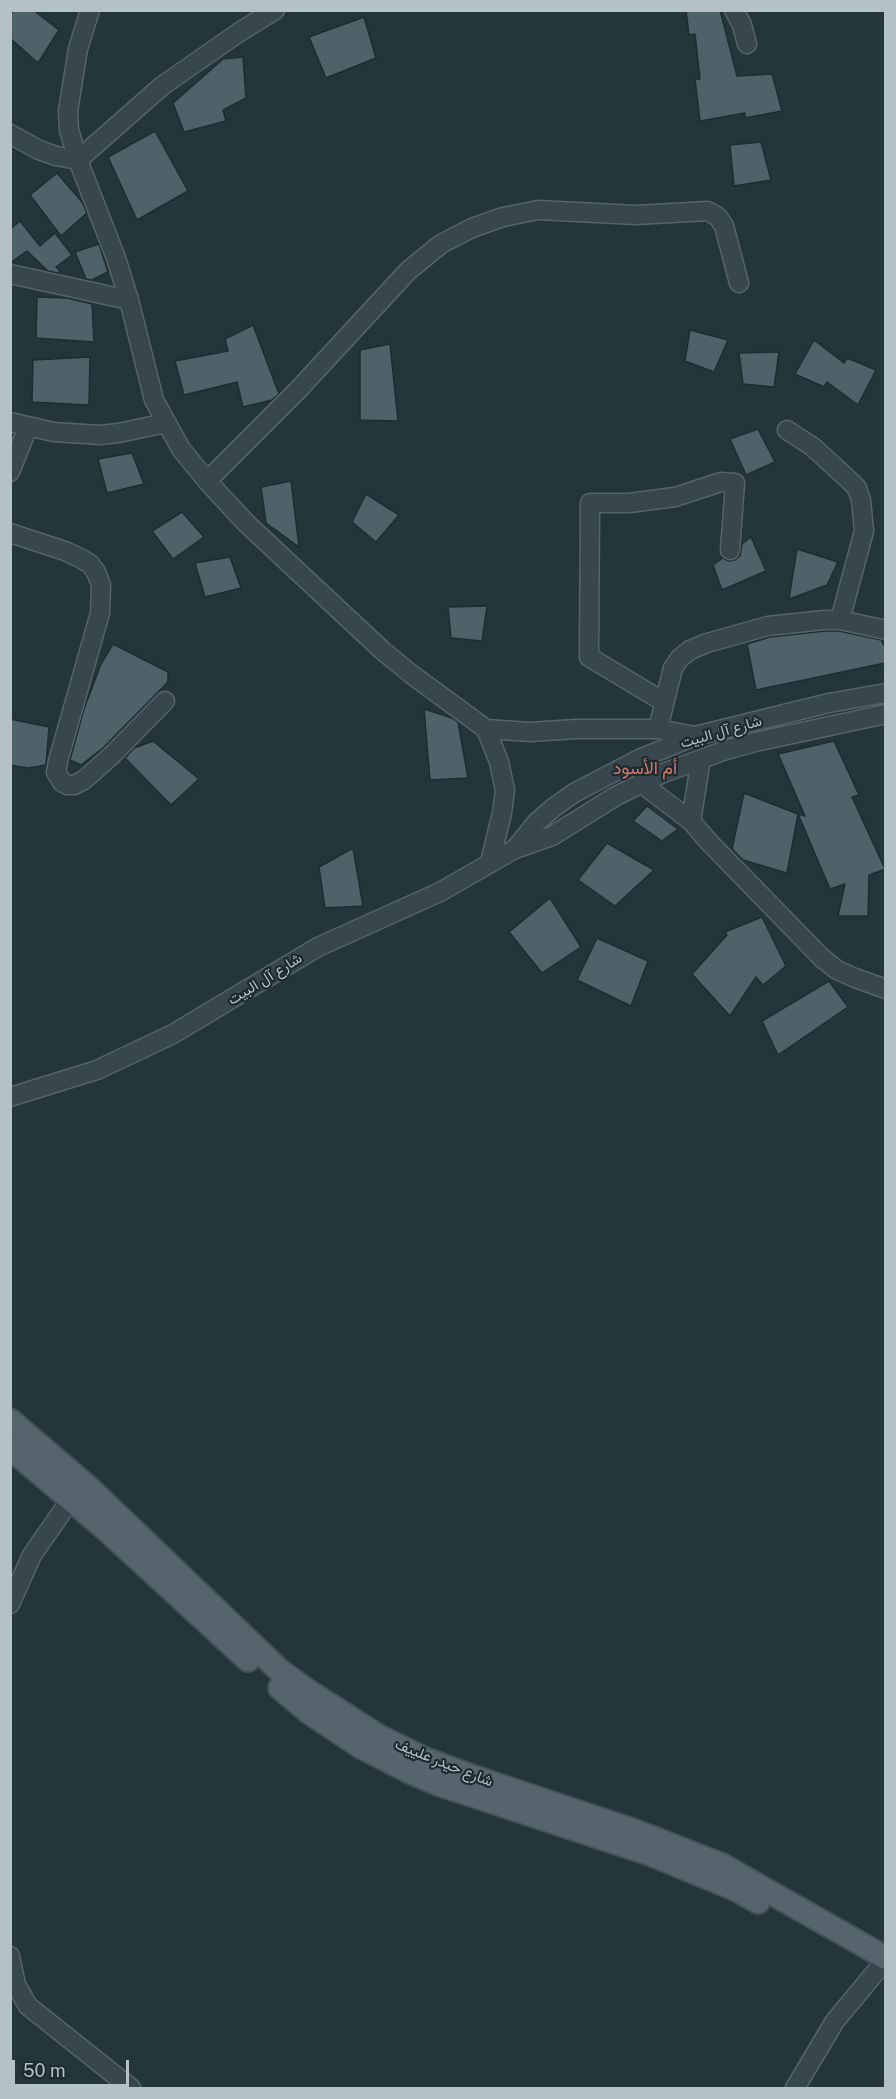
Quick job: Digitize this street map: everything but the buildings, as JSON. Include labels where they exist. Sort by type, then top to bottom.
[{"type":"main road","name":"شارع حيدر علييف","points":[[10,1420],[87,1486],[279,1670],[380,1737],[425,1759],[462,1773],[647,1835],[722,1865],[883,1966]]},
{"type":"main road","name":"شارع حيدر علييف","points":[[10,1448],[71,1499],[257,1668],[310,1713],[361,1747],[438,1784],[592,1834],[690,1869],[735,1889],[883,1966]]},
{"type":"street","points":[[90,10],[78,49],[68,111],[69,130],[78,160],[116,258],[154,400],[181,449],[247,525],[383,651],[486,729],[499,762],[505,790],[490,862]]},
{"type":"street","points":[[78,160],[162,86],[237,33],[275,10]]},
{"type":"street","points":[[734,10],[742,25],[747,44]]},
{"type":"street","points":[[10,134],[39,150],[78,160]]},
{"type":"street","points":[[207,481],[298,390],[408,271],[441,244],[472,228],[503,217],[538,210],[636,215],[708,211],[718,217],[724,226],[739,283]]},
{"type":"street","points":[[10,274],[129,300]]},
{"type":"street","points":[[10,472],[19,424],[54,432],[100,435],[165,423]]},
{"type":"street","points":[[787,430],[813,447],[850,481],[857,488],[861,500],[864,531],[840,620]]},
{"type":"street","points":[[664,702],[589,657],[590,504],[629,503],[675,497],[721,482],[735,483],[730,550]]},
{"type":"street","points":[[10,533],[82,559],[96,572],[101,585],[100,613],[58,761],[56,772],[62,782],[74,785],[84,780],[165,701]]},
{"type":"street","points":[[658,729],[673,668],[690,650],[768,626],[824,620],[840,620],[885,630]]},
{"type":"street","name":"شارع آل البيت","points":[[515,849],[537,822],[574,792],[639,759],[695,736],[829,703],[885,693]]},
{"type":"street","name":"شارع آل البيت","points":[[10,1097],[97,1070],[137,1052],[217,1009],[318,946],[440,892],[515,849],[552,836],[641,783],[701,759],[755,742],[885,714]]},
{"type":"street","points":[[747,723],[755,742]]},
{"type":"street","points":[[486,729],[530,732],[576,729],[658,729],[695,736]]},
{"type":"street","points":[[691,820],[701,759]]},
{"type":"street","points":[[641,783],[691,820],[708,841],[822,958],[837,970],[885,989]]},
{"type":"street","points":[[10,1604],[32,1555],[71,1499]]},
{"type":"street","points":[[10,1956],[15,1998],[131,2088]]},
{"type":"street","points":[[795,2088],[835,2021],[883,1966]]},
{"type":"district","name":"أم الأسود","points":[[645,768]]}]
